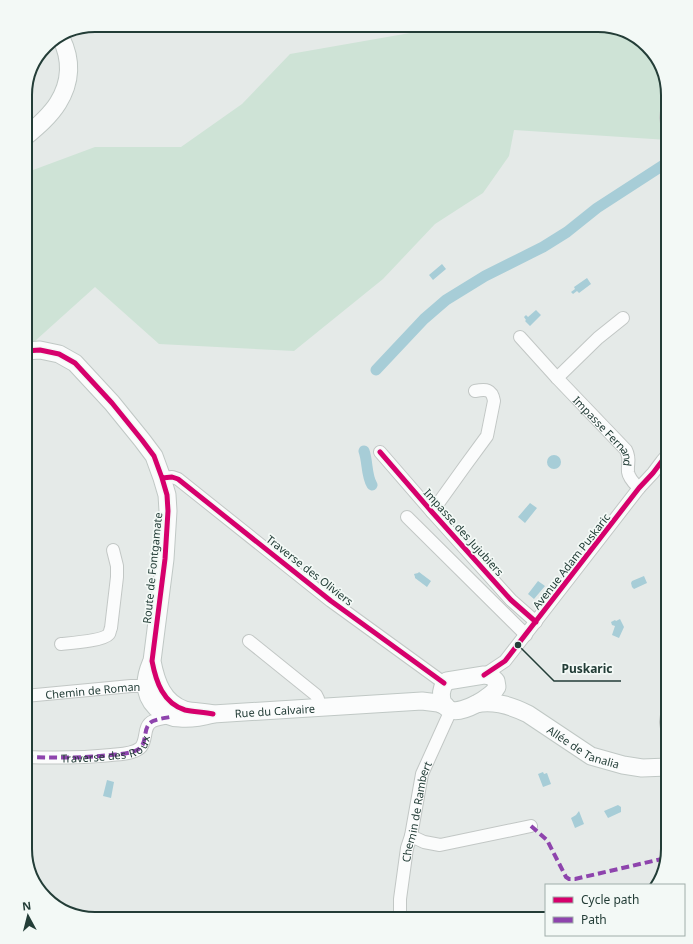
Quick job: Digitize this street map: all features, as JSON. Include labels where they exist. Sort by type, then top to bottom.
[{"type":"street","points":[[32,131],[58,104],[67,86],[69,67],[66,47],[63,41]]},
{"type":"street","points":[[557,378],[598,338],[623,318]]},
{"type":"street","name":"Impasse Fernand","points":[[520,337],[626,450],[629,457],[629,476],[640,488]]},
{"type":"street","name":"Route de Fontgamate","points":[[32,351],[40,350],[59,354],[75,363],[112,403],[142,440],[154,456],[162,478],[167,495],[168,530],[152,661],[147,677],[153,687]]},
{"type":"street","name":"Impasse des Jujubiers","points":[[432,512],[487,436],[494,401],[493,396],[486,390],[475,391]]},
{"type":"street","name":"Impasse des Jujubiers","points":[[380,452],[511,600],[536,622]]},
{"type":"street","name":"Avenue Adam Puskaric","points":[[493,682],[505,662],[661,462]]},
{"type":"street","name":"Traverse des Oliviers","points":[[162,478],[172,477],[178,479],[332,601],[443,686]]},
{"type":"street","points":[[407,517],[526,636]]},
{"type":"street","points":[[61,644],[104,638],[109,633],[111,628],[117,577],[117,566],[113,550]]},
{"type":"street","points":[[249,641],[316,696],[319,707]]},
{"type":"street","points":[[450,680],[493,682],[493,693],[468,708],[456,710],[448,708],[441,698],[443,686],[450,680]]},
{"type":"street","points":[[493,682],[499,697],[506,704]]},
{"type":"street","name":"Rue du Calvaire","points":[[422,701],[436,694],[443,686]]},
{"type":"street","points":[[170,717],[157,709],[147,691],[153,687],[185,710],[213,714]]},
{"type":"street","name":"Chemin de Roman","points":[[32,696],[153,687]]},
{"type":"street","name":"Rue du Calvaire","points":[[170,717],[200,717],[213,714],[422,701],[438,703],[448,708]]},
{"type":"street","name":"Allée de Tanalia","points":[[476,704],[490,702],[506,704],[519,709],[591,756],[623,765],[648,768],[661,767]]},
{"type":"street","name":"Chemin de Rambert","points":[[400,912],[400,899],[407,848],[411,836],[422,774],[448,708]]},
{"type":"street","name":"Traverse des Roux","points":[[32,757],[51,758],[91,757],[128,753],[140,748],[146,728],[152,722],[170,717]]},
{"type":"street","points":[[411,836],[424,842],[440,845],[531,826]]},
{"type":"green space","points":[[602,32],[614,34],[630,40],[643,50],[653,63],[659,79],[661,95],[661,140],[514,130],[509,156],[483,193],[435,224],[383,279],[294,351],[159,344],[95,287],[32,344],[32,170],[95,147],[181,147],[242,104],[290,54],[410,33]]},
{"type":"water","points":[[442,264],[446,269],[433,280],[429,275]]},
{"type":"water","points":[[587,278],[591,284],[579,293],[577,291],[573,294],[571,292],[575,289],[574,287]]},
{"type":"water","points":[[536,310],[541,315],[530,326],[525,321],[526,320],[524,317],[526,315],[528,317]]},
{"type":"water","points":[[554,455],[559,457],[561,462],[559,467],[554,469],[549,467],[547,462],[549,457]]},
{"type":"water","points":[[530,503],[537,508],[525,523],[518,517]]},
{"type":"water","points":[[419,572],[431,581],[427,587],[415,578],[414,574]]},
{"type":"water","points":[[644,576],[647,583],[634,589],[631,583],[632,581]]},
{"type":"water","points":[[538,581],[545,586],[534,599],[528,594]]},
{"type":"water","points":[[620,619],[624,627],[619,638],[612,635],[615,626],[612,625],[611,622]]},
{"type":"water","points":[[543,772],[544,774],[547,773],[551,784],[543,787],[538,774]]},
{"type":"water","points":[[107,780],[114,782],[111,798],[103,796]]},
{"type":"water","points":[[618,805],[621,807],[621,812],[608,818],[604,811]]},
{"type":"water","points":[[579,811],[584,824],[575,828],[571,818]]},
{"type":"waterway","points":[[376,370],[424,319],[446,300],[485,276],[543,247],[567,232],[597,208],[661,167]]},
{"type":"waterway","points":[[364,451],[372,485]]},
{"type":"marked path","points":[[32,757],[57,758],[130,753],[140,748],[144,742],[147,726],[150,723],[155,720],[170,717]]},
{"type":"marked path","points":[[531,826],[547,840],[566,877],[569,879],[575,879],[660,859]]},
{"type":"cycle path","points":[[32,351],[40,350],[59,354],[75,363],[112,403],[154,456],[167,495],[168,511],[165,559],[152,661],[158,684],[171,702],[177,707],[185,710],[213,714]]},
{"type":"cycle path","points":[[380,452],[511,600],[536,622]]},
{"type":"cycle path","points":[[484,675],[505,661],[639,488],[661,462]]},
{"type":"cycle path","points":[[162,478],[172,477],[178,479],[331,601],[444,683]]},
{"type":"place","name":"Puskaric","points":[[518,645]]}]
